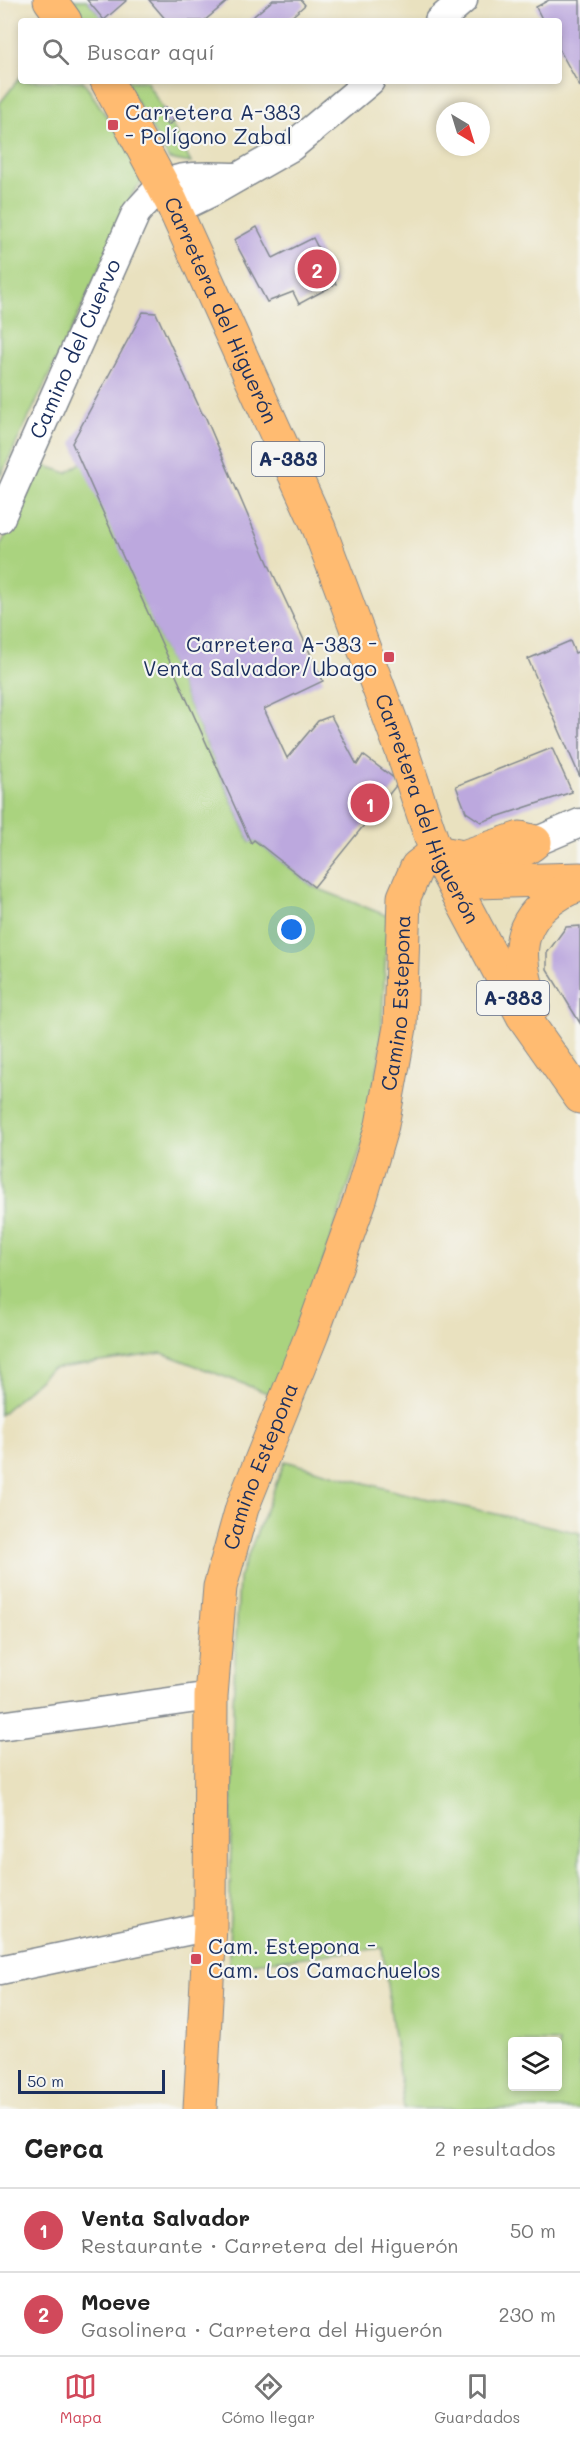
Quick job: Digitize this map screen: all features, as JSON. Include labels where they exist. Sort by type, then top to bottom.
[{"type":"main road","points":[[50,0],[63,18]]},
{"type":"main road","name":"Carretera del Higuerón","points":[[109,84],[169,197],[319,528],[449,873],[523,1016],[574,1088]]},
{"type":"main road","points":[[541,840],[520,838],[462,856],[449,873],[478,882],[580,879]]},
{"type":"main road","points":[[540,879],[524,864],[532,849],[541,840]]},
{"type":"main road","name":"Camino Estepona","points":[[200,2109],[210,1926],[211,1696],[220,1587],[242,1508],[312,1334],[360,1200],[382,1125],[400,1027],[404,897],[417,867],[449,873]]},
{"type":"main road","points":[[574,1088],[536,1015],[524,980],[521,946],[528,923],[535,914],[558,894],[580,885]]},
{"type":"street","points":[[442,18],[463,0]]},
{"type":"street","points":[[169,197],[212,192],[236,177],[264,164],[291,147],[366,84]]},
{"type":"street","name":"Camino del Cuervo","points":[[0,519],[136,213],[169,197]]},
{"type":"street","points":[[541,840],[580,824]]},
{"type":"street","points":[[0,1726],[211,1696]]},
{"type":"street","points":[[0,1970],[210,1926]]},
{"type":"green space","points":[[72,0],[87,0],[102,18],[83,18]]},
{"type":"green space","points":[[18,80],[18,84],[85,84],[147,177],[134,191],[86,299],[0,477],[0,103]]},
{"type":"green space","points":[[127,84],[148,84],[163,109],[160,112],[168,125],[171,123],[191,163],[169,159]]},
{"type":"green space","points":[[82,462],[250,842],[254,840],[314,887],[388,916],[380,1055],[365,1136],[278,1397],[162,1353],[51,1369],[0,1415],[0,546],[43,465],[67,473]]},
{"type":"green space","points":[[285,1461],[398,1492],[580,1533],[580,2109],[404,2109],[382,1948],[229,1966],[233,1704],[239,1578]]},
{"type":"building","points":[[87,0],[127,0],[106,18],[102,18]]},
{"type":"building","points":[[149,0],[229,0],[208,18],[164,18]]},
{"type":"building","points":[[273,0],[301,0],[305,5],[290,18],[252,18]]},
{"type":"building","points":[[549,0],[580,0],[580,87],[562,54],[562,18],[542,18],[536,7]]},
{"type":"building","points":[[165,108],[174,121],[168,125],[159,112]]},
{"type":"building","points":[[257,227],[273,258],[313,238],[336,284],[299,304],[293,292],[267,302],[234,240]]},
{"type":"building","points":[[143,312],[156,313],[205,416],[269,565],[323,681],[264,709],[287,758],[318,721],[331,716],[357,765],[363,755],[399,782],[314,887],[254,840],[251,843],[72,443]]},
{"type":"building","points":[[570,641],[575,653],[580,651],[580,777],[528,659]]},
{"type":"building","points":[[552,748],[572,792],[481,822],[466,812],[456,786]]},
{"type":"building","points":[[580,926],[580,1023],[547,969],[547,953],[566,927]]},
{"type":"place","name":"Carretera A-383 - Polígono Zabal","points":[[113,125]]},
{"type":"place","name":"Moeve","points":[[317,269]]},
{"type":"place","name":"Carretera A-383 - Venta Salvador/Ubago","points":[[389,657]]},
{"type":"place","name":"Venta Salvador","points":[[370,803]]},
{"type":"place","name":"Cam. Estepona - Cam. Los Camachuelos","points":[[196,1959]]}]
